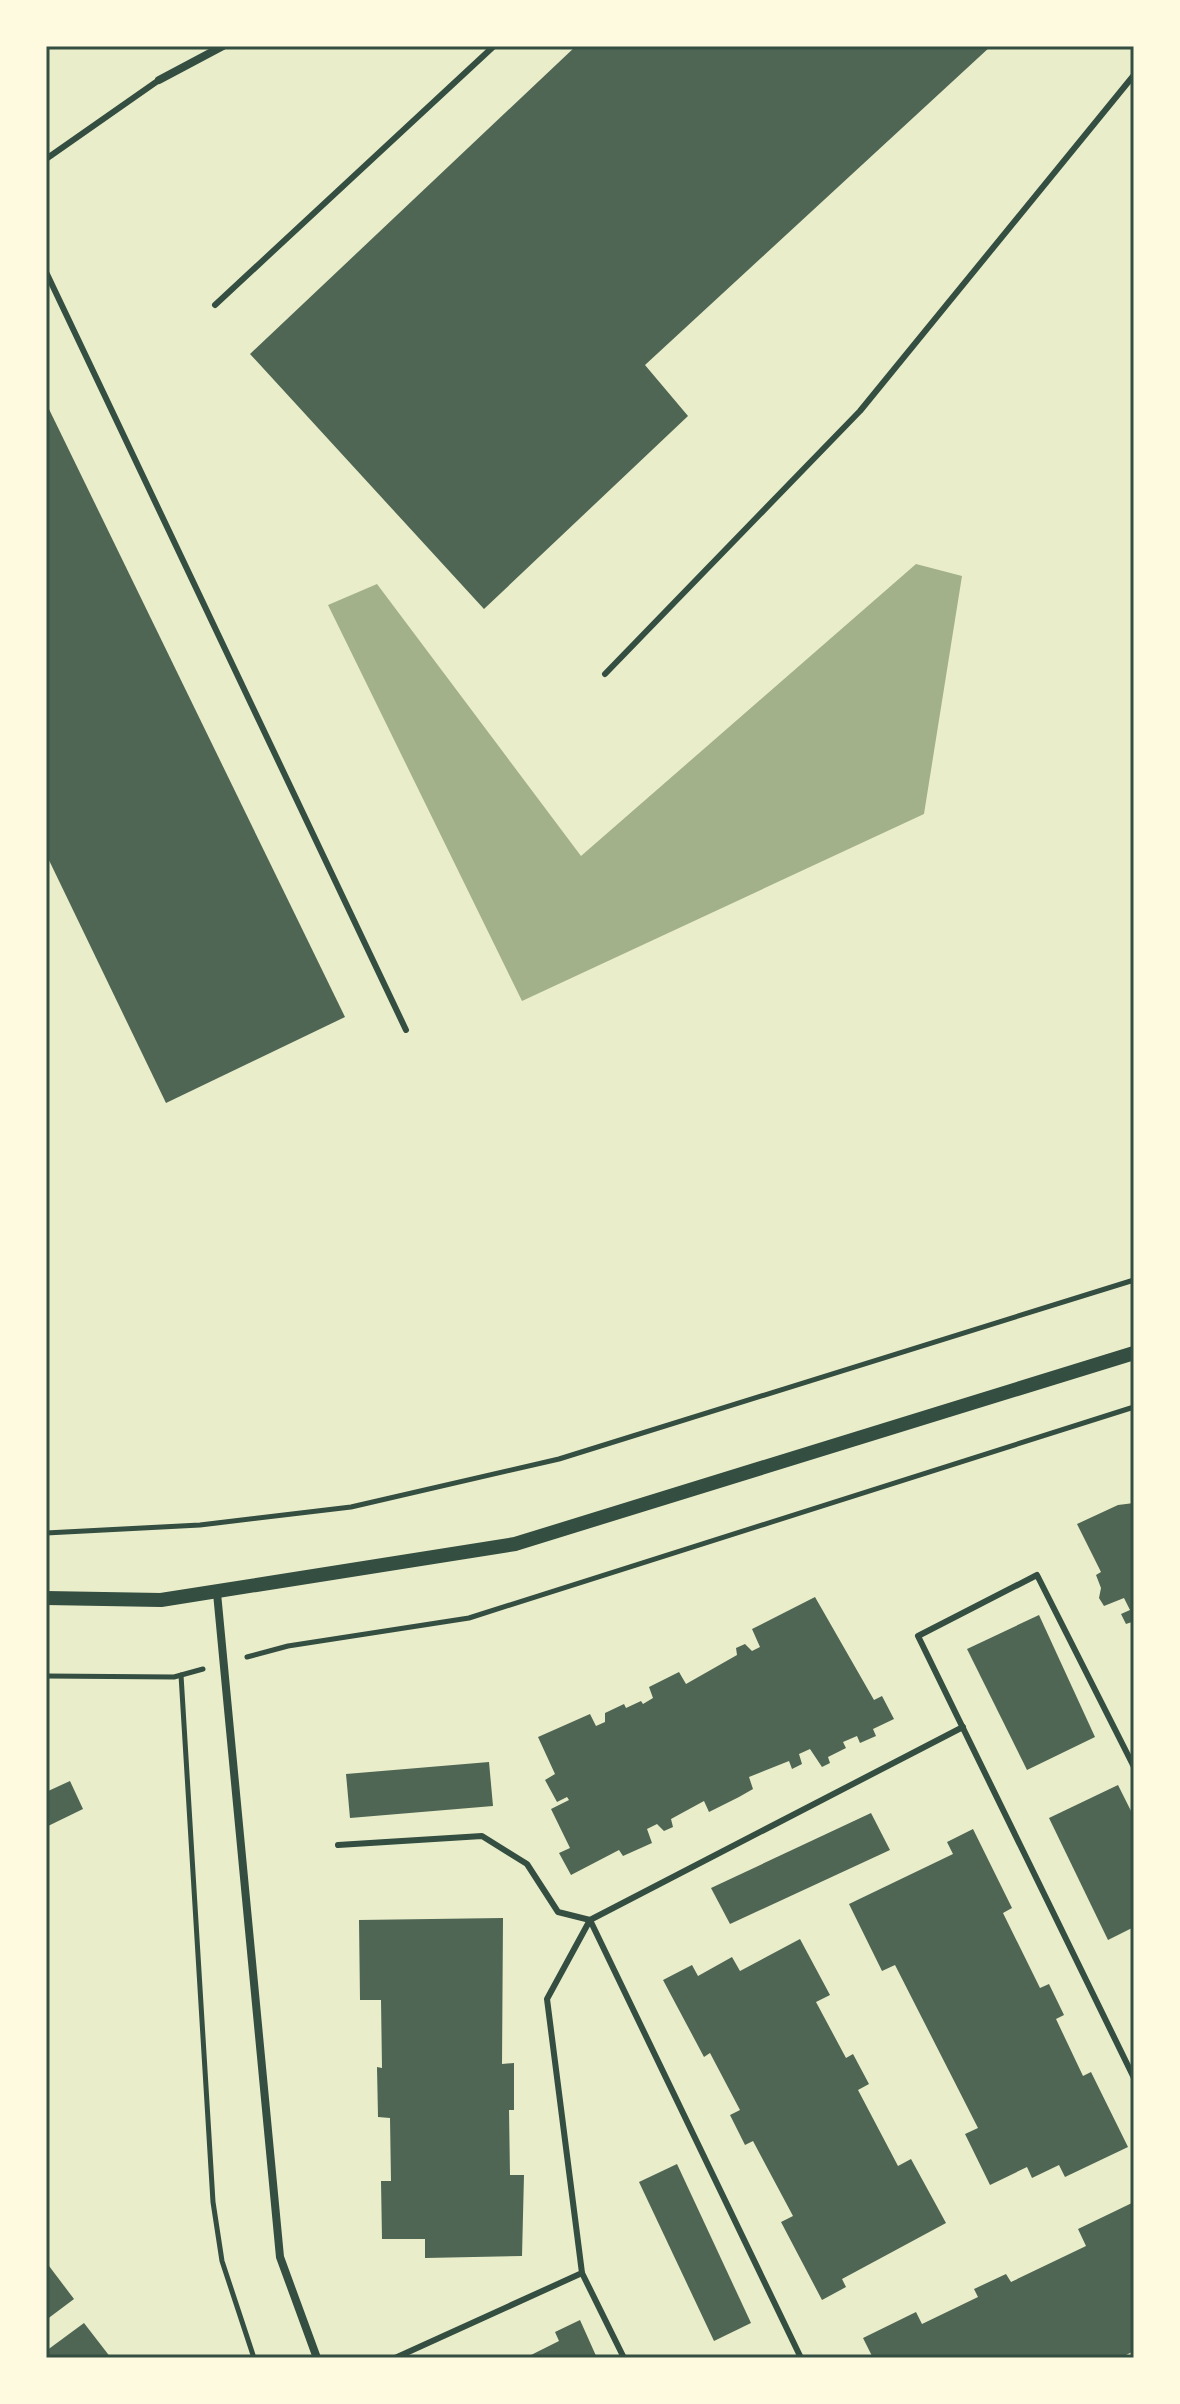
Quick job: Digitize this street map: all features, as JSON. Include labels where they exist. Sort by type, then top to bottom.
[{"type":"street","points":[[159,80],[223,46]]},
{"type":"street","points":[[46,1598],[161,1600],[515,1544],[1134,1353]]},
{"type":"street","points":[[217,1593],[280,2257],[317,2358]]},
{"type":"lane","points":[[215,305],[494,46]]},
{"type":"lane","points":[[605,674],[860,411],[1134,75]]},
{"type":"lane","points":[[46,159],[159,80]]},
{"type":"lane","points":[[46,272],[406,1030]]},
{"type":"lane","points":[[1134,1767],[1037,1575],[918,1636],[1134,2078]]},
{"type":"lane","points":[[624,2358],[582,2273],[547,1999],[590,1920],[963,1727]]},
{"type":"lane","points":[[338,1845],[482,1836],[527,1864],[558,1912],[590,1920]]},
{"type":"lane","points":[[590,1920],[801,2358]]},
{"type":"lane","points":[[395,2358],[582,2273]]},
{"type":"path","points":[[46,1533],[200,1525],[351,1507],[559,1459],[1134,1280]]},
{"type":"path","points":[[46,1676],[181,1675],[288,1646],[469,1618],[1134,1407]]},
{"type":"path","points":[[181,1675],[198,2000],[213,2202],[222,2261],[254,2358]]},
{"type":"shaded area","points":[[916,564],[962,576],[924,814],[522,1001],[328,605],[377,584],[581,856]]},
{"type":"building","points":[[576,46],[991,46],[645,365],[688,416],[484,609],[250,354]]},
{"type":"building","points":[[46,403],[345,1017],[166,1103],[46,854]]},
{"type":"building","points":[[1134,1503],[1134,1627],[1132,1622],[1126,1624],[1121,1614],[1130,1610],[1124,1598],[1104,1606],[1099,1598],[1101,1588],[1096,1575],[1101,1572],[1077,1524],[1118,1505]]},
{"type":"building","points":[[815,1597],[874,1700],[882,1696],[894,1719],[873,1729],[876,1736],[860,1743],[857,1736],[843,1742],[846,1748],[828,1757],[830,1763],[822,1767],[810,1749],[799,1754],[802,1764],[792,1769],[789,1761],[749,1777],[753,1789],[739,1797],[709,1812],[704,1801],[671,1819],[673,1827],[664,1831],[657,1824],[647,1829],[652,1843],[623,1856],[619,1850],[571,1875],[559,1853],[570,1848],[551,1809],[569,1800],[567,1797],[557,1802],[545,1780],[555,1774],[538,1737],[590,1714],[596,1726],[605,1722],[605,1713],[624,1704],[626,1708],[653,1698],[649,1687],[679,1672],[686,1684],[737,1655],[736,1648],[745,1644],[752,1651],[760,1647],[752,1629]]},
{"type":"building","points":[[1039,1615],[1095,1737],[1027,1770],[967,1649]]},
{"type":"building","points":[[489,1762],[493,1806],[350,1818],[346,1774]]},
{"type":"building","points":[[70,1781],[83,1809],[46,1827],[46,1792]]},
{"type":"building","points":[[1118,1785],[1134,1817],[1134,1927],[1108,1940],[1049,1818]]},
{"type":"building","points":[[871,1813],[890,1850],[730,1924],[711,1888]]},
{"type":"building","points":[[973,1829],[1012,1908],[1003,1913],[1040,1988],[1049,1984],[1064,2015],[1056,2019],[1083,2076],[1091,2072],[1128,2147],[1065,2177],[1059,2165],[1032,2178],[1027,2167],[990,2185],[965,2134],[978,2128],[895,1965],[882,1971],[849,1904],[953,1854],[947,1842]]},
{"type":"building","points":[[503,1918],[502,2064],[514,2063],[514,2110],[509,2110],[510,2175],[524,2175],[522,2256],[425,2258],[425,2239],[382,2239],[381,2181],[391,2181],[390,2118],[378,2117],[377,2067],[382,2068],[381,2000],[360,2000],[359,1920]]},
{"type":"building","points":[[800,1939],[830,1995],[816,2002],[846,2058],[853,2054],[869,2084],[858,2090],[898,2166],[911,2159],[946,2223],[842,2279],[846,2287],[822,2300],[781,2222],[793,2216],[753,2141],[745,2145],[730,2115],[740,2110],[710,2053],[704,2057],[663,1980],[692,1965],[698,1976],[732,1957],[740,1971]]},
{"type":"building","points":[[677,2164],[751,2323],[714,2341],[639,2182]]},
{"type":"building","points":[[1134,2202],[1134,2351],[1120,2358],[873,2358],[863,2338],[916,2312],[922,2324],[978,2297],[974,2289],[1006,2274],[1011,2282],[1086,2246],[1078,2229]]},
{"type":"building","points":[[46,2262],[74,2299],[46,2320]]},
{"type":"building","points":[[580,2320],[597,2358],[525,2358],[559,2341],[555,2332]]},
{"type":"building","points":[[84,2323],[111,2358],[46,2358],[46,2351]]}]
